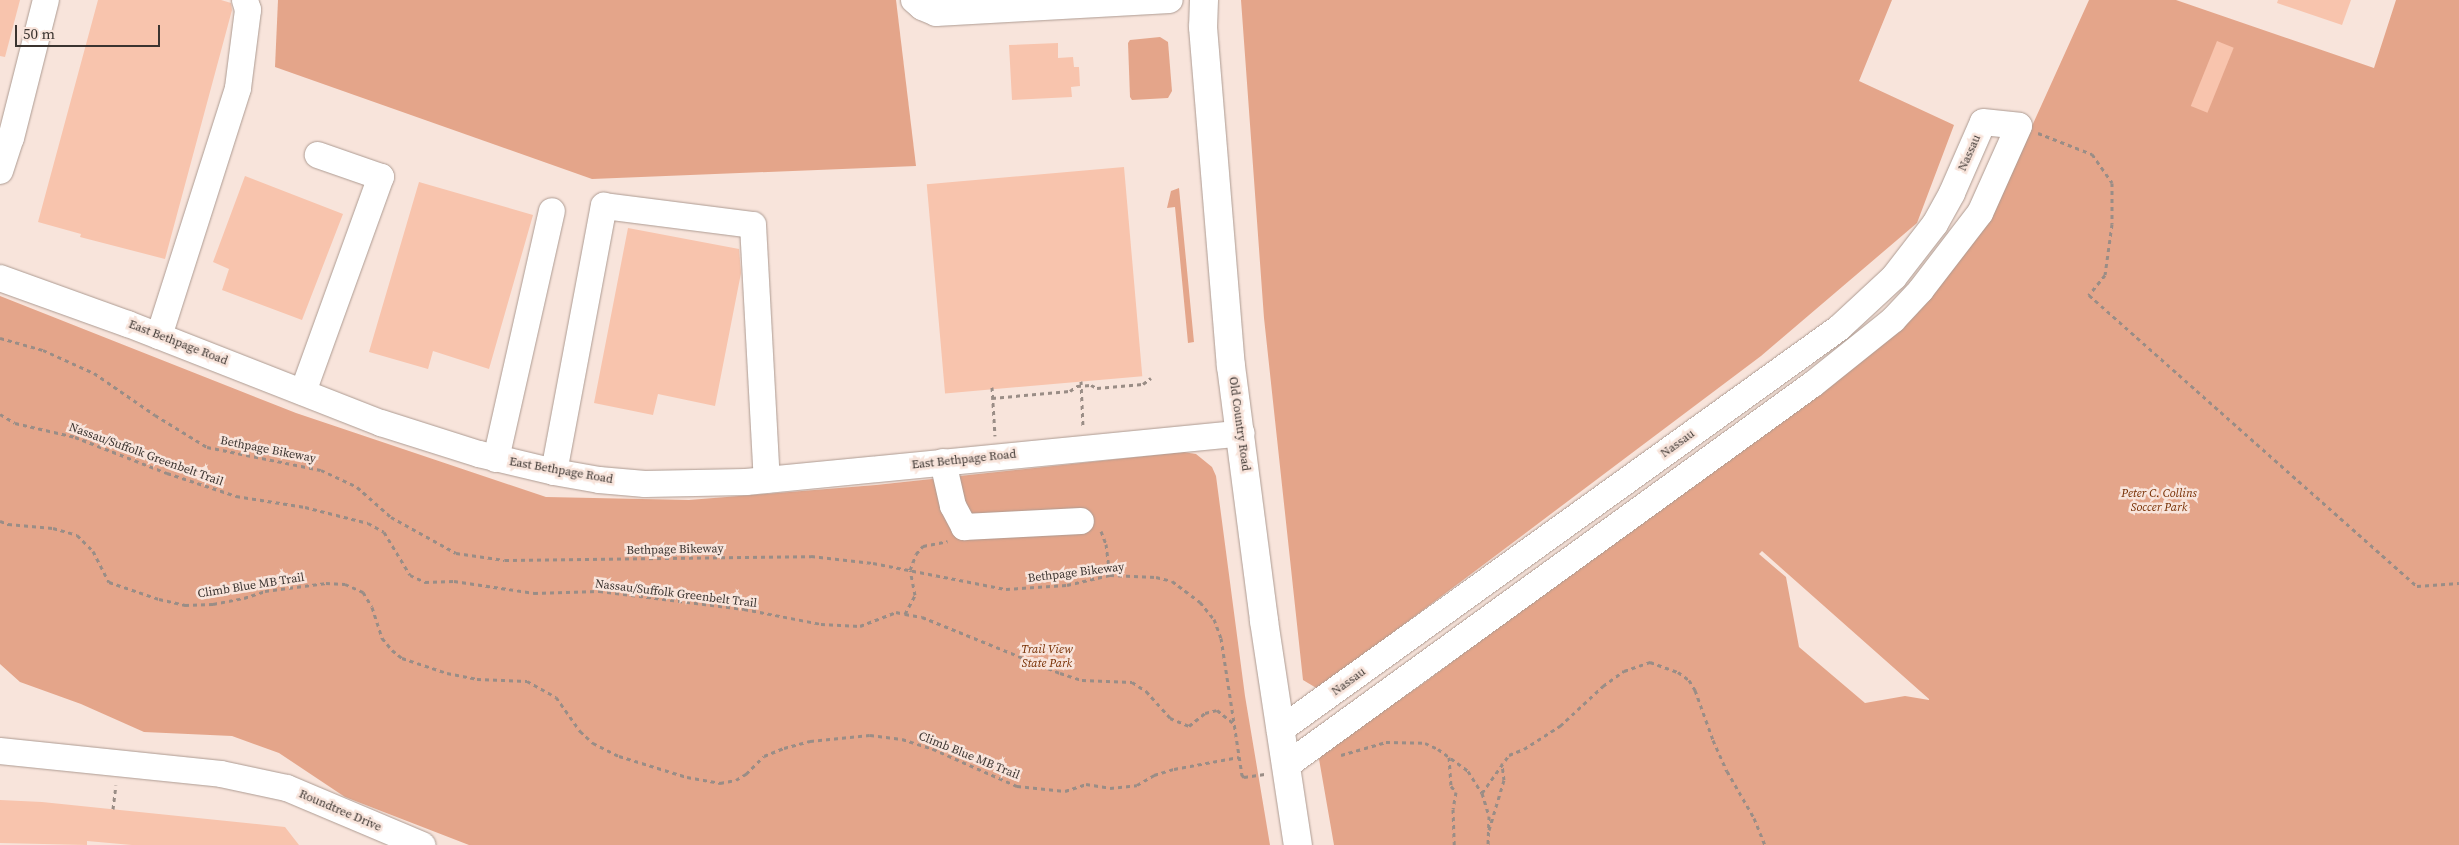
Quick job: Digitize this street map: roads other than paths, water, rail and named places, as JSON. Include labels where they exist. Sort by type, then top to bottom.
[{"type":"main road","name":"Old Country Road","points":[[1204,0],[1203,28],[1231,366],[1242,433],[1264,621],[1298,845]]},
{"type":"street","points":[[0,171],[11,138],[46,0]]},
{"type":"street","points":[[159,336],[238,88],[248,10],[245,0]]},
{"type":"street","points":[[914,0],[922,8],[936,13],[1170,0]]},
{"type":"street","name":"Nassau","points":[[1280,730],[1839,328],[1894,276],[1935,224],[1952,193],[1983,122],[2019,126],[1980,213],[1927,282],[1893,320],[1813,384],[1287,765]]},
{"type":"street","points":[[303,392],[381,177],[318,155]]},
{"type":"street","points":[[554,472],[604,206],[753,225],[767,480]]},
{"type":"street","points":[[496,459],[552,211]]},
{"type":"street","name":"East Bethpage Road","points":[[0,278],[159,336],[381,423],[496,459],[599,480],[645,484],[767,480],[1242,433]]},
{"type":"street","points":[[943,462],[953,506],[964,527],[1081,521]]},
{"type":"street","name":"Roundtree Drive","points":[[0,751],[222,774],[287,788],[422,845]]},
{"type":"park label","name":"Peter C. Collins Soccer Park","points":[[2159,501]]},
{"type":"park label","name":"Trail View State Park","points":[[1047,657]]}]
